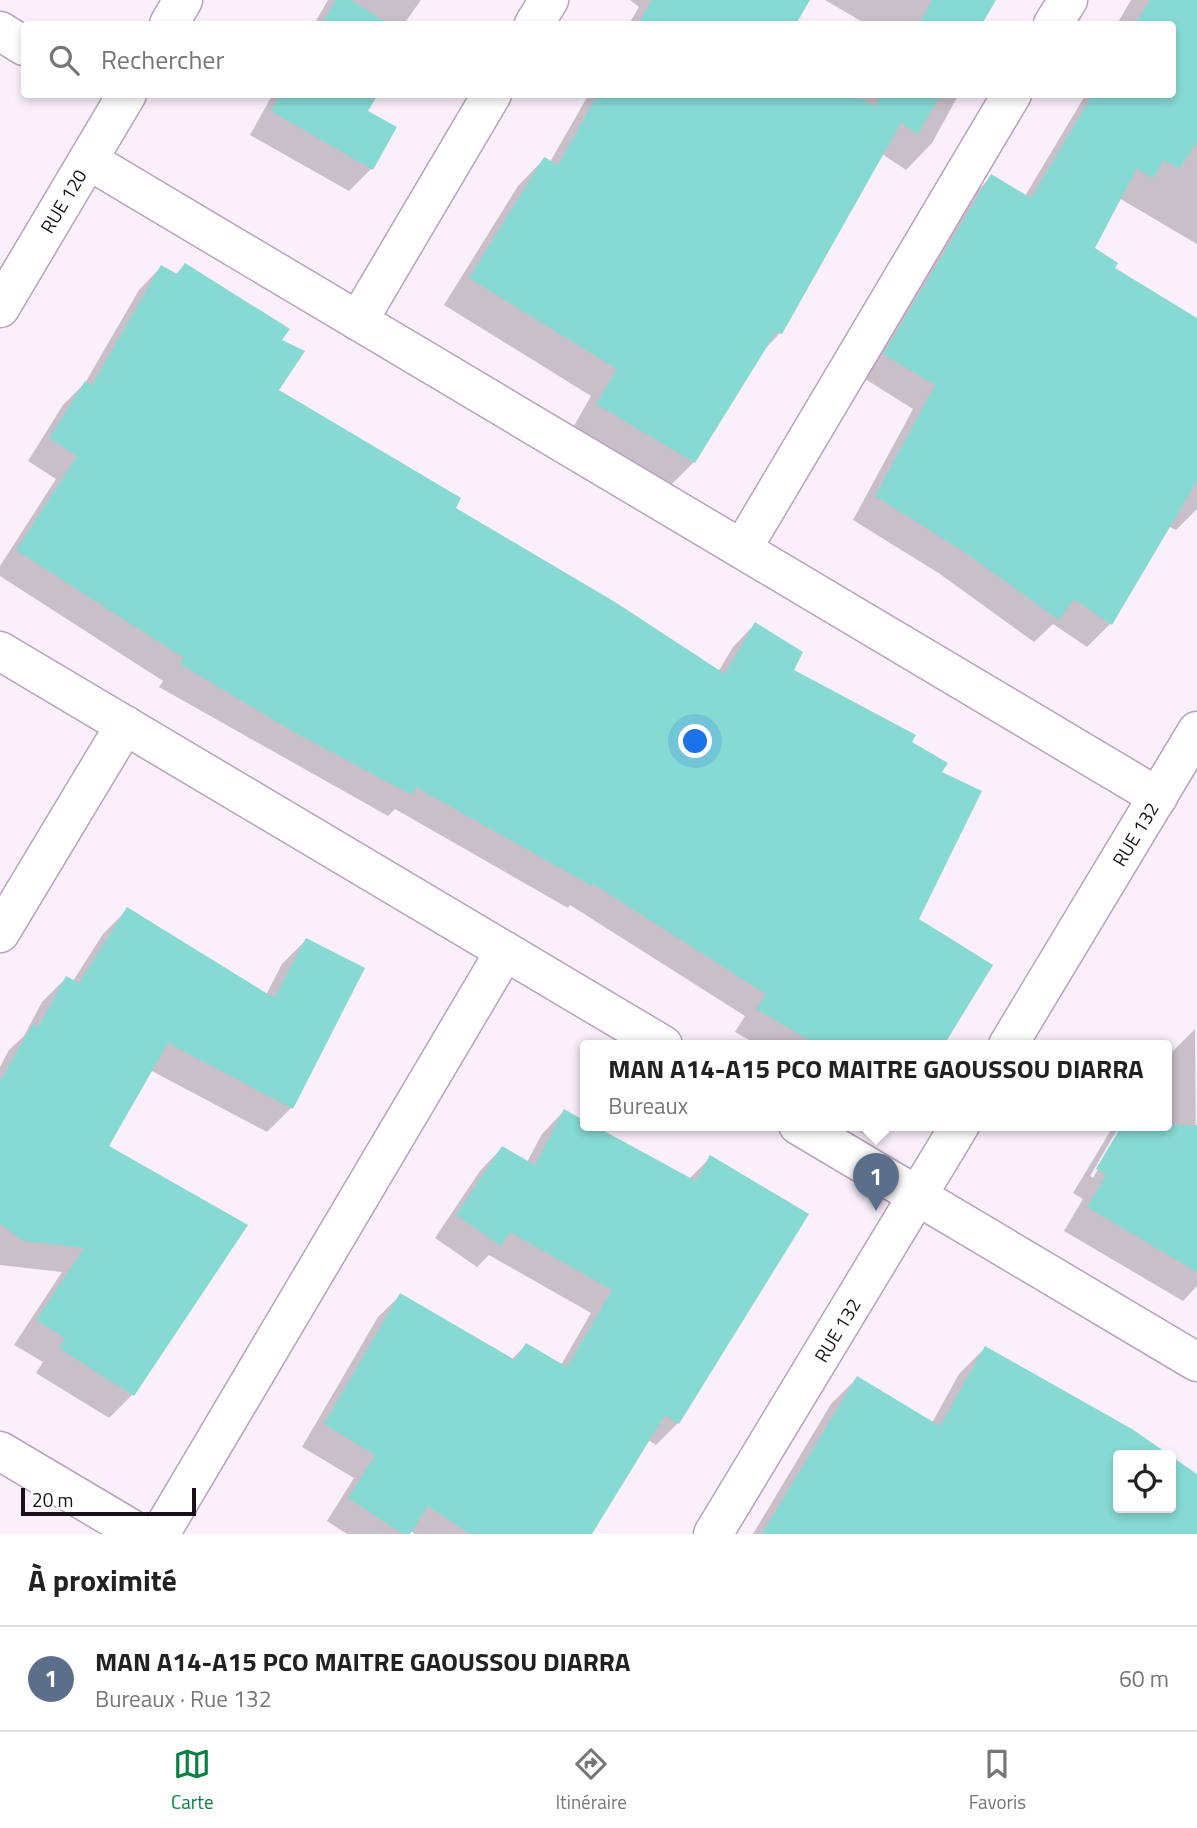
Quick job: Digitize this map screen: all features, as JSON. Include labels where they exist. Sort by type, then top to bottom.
[{"type":"street","points":[[171,21],[183,0]]},
{"type":"street","points":[[536,21],[549,0]]},
{"type":"street","points":[[1055,21],[1068,0]]},
{"type":"street","points":[[0,31],[21,44]]},
{"type":"street","name":"RUE 120","points":[[0,308],[88,160],[119,98]]},
{"type":"street","points":[[358,321],[490,98]]},
{"type":"street","points":[[742,549],[1010,98]]},
{"type":"street","points":[[88,160],[1158,796]]},
{"type":"street","points":[[0,651],[655,1040]]},
{"type":"street","points":[[0,933],[125,725]]},
{"type":"street","name":"RUE 132","points":[[1011,1040],[1197,731]]},
{"type":"street","points":[[160,1534],[505,951]]},
{"type":"street","points":[[809,1131],[1197,1362]]},
{"type":"street","name":"RUE 132","points":[[713,1534],[956,1131]]},
{"type":"street","points":[[0,1451],[140,1534]]},
{"type":"building","points":[[336,0],[351,0],[384,21],[324,21]]},
{"type":"building","points":[[652,0],[810,0],[798,21],[640,21]]},
{"type":"building","points":[[932,0],[996,0],[984,21],[921,21]]},
{"type":"building","points":[[1150,0],[1197,0],[1197,142],[1180,168],[1163,161],[1153,179],[1137,168],[1095,248],[1118,263],[1115,268],[1197,318],[1197,481],[1112,625],[1074,599],[1059,620],[963,551],[875,496],[935,385],[883,354],[991,174],[1031,198],[1091,98],[1176,98],[1176,21],[1137,21]]},
{"type":"building","points":[[279,98],[376,98],[368,111],[397,127],[373,170],[271,111]]},
{"type":"building","points":[[596,98],[860,98],[886,113],[875,106],[879,98],[939,98],[918,134],[901,123],[782,334],[776,332],[695,463],[596,404],[617,369],[469,278],[544,157],[558,165]]},
{"type":"building","points":[[185,263],[290,329],[282,340],[305,351],[279,390],[461,498],[456,508],[615,602],[725,674],[755,622],[803,652],[794,670],[916,735],[912,742],[948,763],[942,772],[982,791],[919,919],[993,965],[947,1040],[809,1040],[756,1009],[766,994],[593,884],[592,886],[416,787],[412,795],[294,732],[180,664],[184,658],[16,550],[77,456],[49,438],[85,381],[92,385],[161,265],[177,274]]},
{"type":"building","points":[[127,907],[274,998],[306,938],[365,968],[293,1109],[168,1043],[109,1146],[248,1225],[134,1396],[59,1348],[65,1338],[36,1320],[84,1248],[24,1241],[0,1224],[0,1081],[33,1024],[39,1026],[66,976],[79,983]]},
{"type":"building","points":[[564,1109],[580,1118],[580,1131],[604,1131],[696,1181],[710,1155],[809,1214],[679,1424],[665,1415],[592,1534],[470,1534],[428,1506],[410,1534],[403,1534],[348,1498],[375,1455],[324,1424],[400,1293],[515,1360],[526,1343],[567,1367],[612,1290],[510,1232],[501,1246],[456,1215],[502,1146],[535,1165]]},
{"type":"building","points":[[1172,1125],[1197,1125],[1197,1272],[1087,1207],[1106,1175],[1096,1169],[1118,1131],[1172,1131]]},
{"type":"building","points":[[985,1346],[1132,1429],[1163,1450],[1113,1450],[1113,1513],[1176,1513],[1176,1459],[1197,1474],[1197,1534],[762,1534],[857,1376],[940,1426]]},
{"type":"place","name":"MAN A14-A15 PCO MAITRE GAOUSSOU DIARRA","points":[[876,1211]]}]
